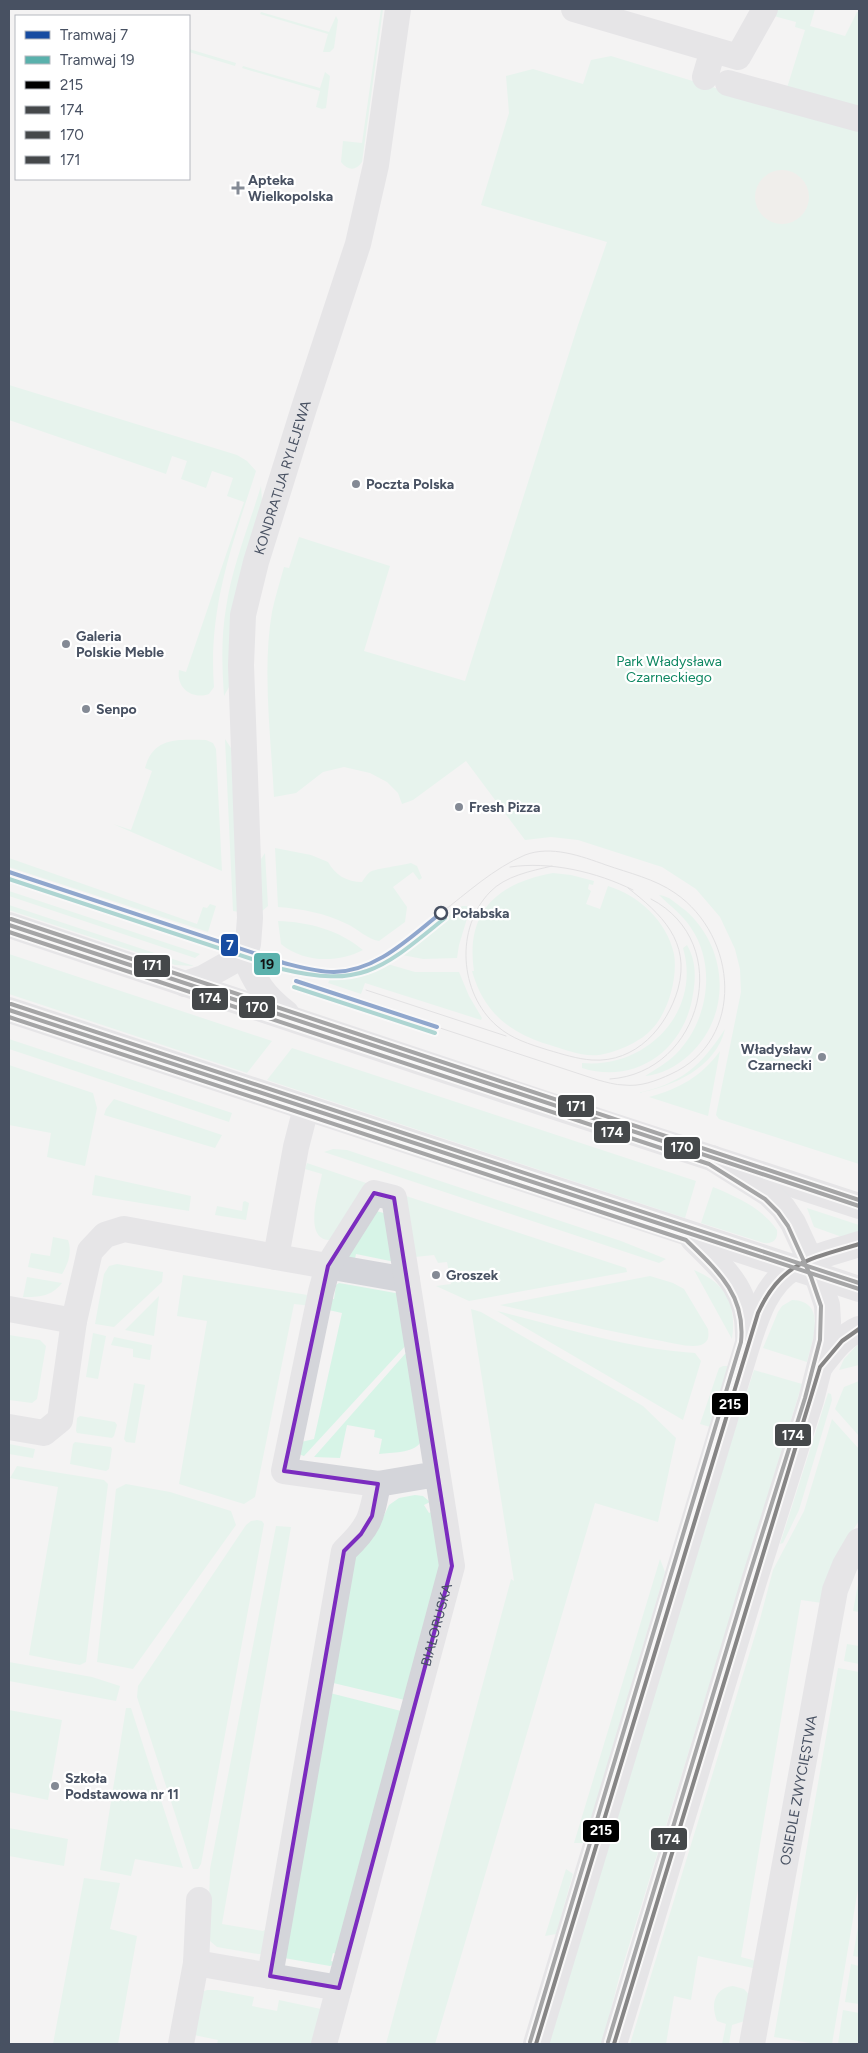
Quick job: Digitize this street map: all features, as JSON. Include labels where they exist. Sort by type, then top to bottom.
[{"type":"street","name":"KONDRATIJA RYLEJEWA","points":[[244,956],[248,944],[250,918],[241,665],[243,615],[254,570],[301,416],[358,244],[376,165],[398,9]]},
{"type":"street","points":[[574,9],[738,57],[765,9]]},
{"type":"street","points":[[713,50],[717,80],[859,119]]},
{"type":"street","points":[[9,925],[859,1206]]},
{"type":"street","points":[[185,984],[203,978],[244,956],[254,980],[268,999],[292,1019]]},
{"type":"street","points":[[9,1010],[689,1235],[806,1268],[859,1289]]},
{"type":"street","points":[[276,1257],[296,1147],[306,1108]]},
{"type":"street","points":[[614,2044],[820,1367],[826,1341],[827,1305],[806,1268],[793,1223],[783,1208],[769,1194],[712,1158]]},
{"type":"street","name":"BIAŁORUSKA","points":[[324,2044],[452,1566],[394,1198],[374,1193],[328,1266]]},
{"type":"street","points":[[9,1427],[44,1433],[60,1420],[74,1321],[90,1251],[104,1235],[124,1229],[407,1280]]},
{"type":"street","points":[[689,1235],[725,1271],[737,1288],[748,1317],[747,1344]]},
{"type":"street","points":[[536,2044],[747,1344],[759,1311],[769,1291],[806,1268],[859,1244]]},
{"type":"street","points":[[328,1266],[284,1471],[378,1484],[437,1474]]},
{"type":"street","points":[[9,1309],[74,1321]]},
{"type":"street","points":[[820,1367],[835,1347],[852,1332],[859,1329]]},
{"type":"street","points":[[270,1976],[344,1551],[361,1534],[372,1516],[378,1484]]},
{"type":"street","name":"OSIEDLE ZWYCIĘSTWA","points":[[752,2044],[835,1590],[845,1565],[859,1541]]},
{"type":"street","points":[[181,2044],[196,1963],[199,1900]]},
{"type":"street","points":[[196,1963],[338,1988]]},
{"type":"highlighted area","points":[[374,1193],[394,1198],[452,1566],[339,1988],[270,1976],[344,1551],[361,1534],[372,1516],[378,1484],[284,1471],[328,1266]]},
{"type":"green space","points":[[381,9],[383,9],[362,162],[352,169],[341,162],[343,141],[362,143]]},
{"type":"green space","points":[[774,9],[815,9],[810,26],[845,36],[857,12],[859,12],[859,111],[786,91],[805,30],[795,27],[796,22],[770,15]]},
{"type":"green space","points":[[261,12],[329,32],[336,16],[338,20],[334,48],[330,52],[323,52],[328,34],[260,14]]},
{"type":"green space","points":[[190,49],[236,63],[235,66],[190,52]]},
{"type":"green space","name":"Park Władysława Czarneckiego","points":[[611,56],[722,90],[859,128],[859,1164],[719,1119],[716,1115],[741,992],[740,969],[735,949],[720,917],[696,889],[662,867],[578,840],[551,837],[525,840],[466,761],[413,800],[402,804],[398,793],[387,782],[370,773],[344,767],[323,772],[296,793],[274,797],[267,680],[269,634],[273,606],[284,567],[289,568],[299,537],[390,566],[364,651],[465,681],[578,325],[607,242],[481,205],[509,113],[506,76],[533,69],[583,84],[591,60]]},
{"type":"green space","points":[[243,66],[320,88],[325,72],[330,76],[326,108],[316,107],[320,91],[242,68]]},
{"type":"green space","points":[[9,385],[237,455],[247,461],[256,471],[238,525],[218,603],[213,658],[214,687],[209,694],[197,695],[187,691],[180,682],[179,670],[186,672],[244,502],[227,496],[233,478],[212,471],[206,488],[181,479],[187,461],[172,456],[166,474],[9,420]]},
{"type":"green space","points":[[261,486],[262,501],[229,687],[224,696],[222,663],[224,619],[237,561]]},
{"type":"green space","points":[[225,739],[231,748],[239,912],[233,911]]},
{"type":"green space","points":[[177,740],[206,740],[213,743],[216,749],[222,871],[113,824],[131,830],[152,771],[145,768],[154,750],[161,745]]},
{"type":"green space","points":[[275,848],[311,855],[328,862],[338,874],[351,881],[362,882],[370,872],[411,863],[417,866],[422,878],[419,880],[413,872],[393,887],[407,907],[405,922],[379,941],[370,938],[339,920],[322,914],[278,907]]},
{"type":"green space","points":[[265,853],[268,906],[261,912],[261,859]]},
{"type":"green space","points":[[9,858],[197,924],[203,907],[207,908],[210,904],[216,906],[208,932],[9,867]]},
{"type":"green space","points":[[553,873],[594,881],[593,885],[589,884],[588,889],[591,891],[586,904],[600,909],[608,886],[630,896],[650,911],[658,920],[665,931],[674,954],[673,984],[667,1005],[656,1024],[640,1039],[605,1054],[585,1055],[564,1050],[518,1032],[498,1017],[490,1007],[477,985],[472,971],[474,971],[473,950],[475,932],[481,916],[489,903],[516,884]]},
{"type":"green space","points":[[9,891],[200,954],[195,958],[9,896]]},
{"type":"green space","points":[[659,895],[670,899],[685,910],[700,926],[710,943],[717,962],[720,982],[718,1002],[713,1021],[703,1039],[679,1063],[657,1074],[645,1076],[673,1057],[687,1041],[696,1026],[702,1010],[705,993],[704,959],[699,943],[684,919]]},
{"type":"green space","points":[[9,905],[194,966],[175,965],[9,910]]},
{"type":"green space","points":[[462,906],[467,906],[469,912],[457,958],[423,959],[397,954]]},
{"type":"green space","points":[[278,921],[301,923],[323,928],[344,937],[363,950],[332,959],[310,958],[300,955],[281,944]]},
{"type":"green space","points":[[687,945],[694,969],[693,994],[688,1014],[680,1031],[669,1046],[655,1058],[639,1067],[621,1071],[602,1072],[582,1068],[582,1063],[605,1062],[627,1057],[647,1046],[663,1032],[676,1015],[684,994],[687,972],[683,948]]},
{"type":"green space","points":[[9,954],[272,1041],[247,1073],[9,994]]},
{"type":"green space","points":[[384,963],[415,972],[459,972],[469,996],[482,1018],[481,1020],[365,983],[361,994],[328,983],[330,979],[353,977]]},
{"type":"green space","points":[[725,1029],[720,1043],[712,1055],[691,1073],[664,1086],[637,1093],[666,1084],[688,1072],[707,1053]]},
{"type":"green space","points":[[9,1039],[232,1113],[229,1122],[9,1049]]},
{"type":"green space","points":[[292,1048],[696,1181],[685,1218],[267,1080]]},
{"type":"green space","points":[[720,1051],[708,1116],[649,1097],[680,1086],[706,1068]]},
{"type":"green space","points":[[9,1065],[93,1093],[97,1108],[85,1166],[47,1157],[51,1133],[9,1125]]},
{"type":"green space","points":[[114,1099],[222,1135],[215,1148],[104,1115]]},
{"type":"green space","points":[[333,1149],[347,1150],[621,1241],[666,1259],[659,1263],[324,1152]]},
{"type":"green space","points":[[307,1163],[369,1184],[333,1240],[323,1239],[317,1233],[314,1214],[322,1174],[305,1169]]},
{"type":"green space","points":[[95,1175],[191,1196],[189,1211],[92,1195]]},
{"type":"green space","points":[[713,1187],[740,1199],[764,1215],[777,1230],[775,1240],[770,1243],[764,1243],[701,1223]]},
{"type":"green space","points":[[403,1195],[626,1268],[627,1272],[469,1301],[436,1286],[451,1284],[447,1262],[438,1263],[434,1255],[415,1257]]},
{"type":"green space","points":[[243,1202],[249,1203],[246,1220],[215,1215],[217,1206],[242,1211]]},
{"type":"green space","points":[[807,1208],[859,1225],[859,1232],[842,1237],[814,1227]]},
{"type":"green space","points":[[373,1210],[387,1214],[395,1262],[356,1254],[354,1263],[346,1261]]},
{"type":"green space","points":[[53,1237],[68,1240],[70,1248],[69,1257],[62,1274],[28,1267],[31,1253],[50,1256]]},
{"type":"green space","points":[[117,1264],[163,1272],[162,1282],[114,1327],[95,1324],[104,1274],[109,1266]]},
{"type":"green space","points":[[694,1270],[714,1281],[727,1297],[733,1316],[732,1339]]},
{"type":"green space","points":[[183,1275],[314,1296],[312,1306],[294,1304],[255,1497],[244,1504],[179,1484],[207,1321],[177,1316]]},
{"type":"green space","points":[[650,1276],[673,1283],[684,1289],[708,1329],[706,1342],[697,1346],[687,1346],[601,1329],[500,1305]]},
{"type":"green space","points":[[27,1277],[62,1283],[49,1294],[23,1297]]},
{"type":"green space","points":[[339,1283],[401,1294],[409,1342],[304,1456],[298,1454],[297,1443],[314,1439],[342,1313],[324,1309],[326,1298],[334,1299],[336,1285]]},
{"type":"green space","points":[[159,1296],[154,1336],[125,1330]]},
{"type":"green space","points":[[792,1300],[803,1302],[810,1307],[814,1315],[814,1333],[807,1362],[763,1348],[778,1312],[782,1306]]},
{"type":"green space","points":[[471,1309],[481,1312],[643,1406],[676,1438],[658,1522],[595,1503],[435,2044],[386,2044],[511,1579],[514,1581]]},
{"type":"green space","points":[[497,1311],[620,1342],[670,1351],[695,1353],[701,1361],[683,1420]]},
{"type":"green space","points":[[93,1333],[106,1336],[98,1379],[86,1377]]},
{"type":"green space","points":[[9,1335],[40,1340],[46,1346],[37,1399],[32,1403],[9,1400]]},
{"type":"green space","points":[[114,1337],[152,1345],[150,1360],[133,1357],[133,1349],[111,1345]]},
{"type":"green space","points":[[859,1343],[859,1365],[839,1370],[844,1359]]},
{"type":"green space","points":[[411,1353],[421,1442],[407,1451],[379,1454],[382,1439],[374,1437],[375,1430],[347,1425],[340,1458],[314,1457],[405,1354]]},
{"type":"green space","points":[[728,1366],[710,1427],[700,1424],[719,1368]]},
{"type":"green space","points":[[754,1370],[802,1384],[619,1978],[602,2044],[548,2044],[700,1539]]},
{"type":"green space","points":[[859,1381],[859,1436],[835,1409],[844,1387]]},
{"type":"green space","points":[[134,1383],[145,1385],[135,1443],[126,1442],[124,1439]]},
{"type":"green space","points":[[828,1393],[831,1394],[832,1400],[799,1510],[783,1543],[780,1544]]},
{"type":"green space","points":[[80,1416],[115,1422],[117,1425],[114,1436],[112,1438],[77,1433],[77,1418]]},
{"type":"green space","points":[[832,1419],[859,1449],[859,1521],[846,1540],[822,1603],[801,1600],[741,1957],[760,1962],[753,1968],[698,1956],[691,2000],[674,1996],[666,2044],[630,2044],[760,1619],[773,1570],[804,1511]]},
{"type":"green space","points":[[75,1442],[111,1447],[109,1469],[106,1471],[70,1464],[73,1444]]},
{"type":"green space","points":[[9,1444],[35,1449],[33,1458],[9,1454]]},
{"type":"green space","points":[[17,1466],[104,1480],[108,1484],[86,1662],[80,1665],[29,1655],[58,1487],[10,1478]]},
{"type":"green space","points":[[126,1484],[170,1492],[231,1511],[236,1525],[133,1669],[97,1662],[116,1489]]},
{"type":"green space","points":[[415,1495],[423,1496],[430,1502],[424,1505],[429,1513],[435,1510],[443,1565],[409,1701],[329,1682],[350,1559],[376,1532],[389,1505],[399,1498]]},
{"type":"green space","points":[[251,1521],[262,1521],[264,1524],[201,1864],[198,1869],[193,1869],[137,1697],[138,1686],[246,1525]]},
{"type":"green space","points":[[276,1526],[291,1527],[222,1924],[263,1931],[270,1927],[261,1954],[258,1954],[217,1947],[210,1941],[210,1869]]},
{"type":"green space","points":[[660,1559],[665,1572],[584,1843],[574,1843]]},
{"type":"green space","points":[[859,1579],[859,1612],[853,1611]]},
{"type":"green space","points":[[847,1644],[859,1646],[859,1664],[844,1661]]},
{"type":"green space","points":[[9,1662],[92,1677],[120,1686],[116,1701],[9,1681]]},
{"type":"green space","points":[[838,1668],[859,1672],[859,1883],[832,2044],[816,2044],[774,2037]]},
{"type":"green space","points":[[326,1692],[405,1712],[340,1955],[333,1953],[331,1961],[337,1963],[330,1966],[284,1958]]},
{"type":"green space","points":[[126,1708],[131,1708],[183,1868],[135,1859],[131,1876],[100,1870]]},
{"type":"green space","points":[[9,1710],[62,1720],[48,1800],[9,1792]]},
{"type":"green space","points":[[9,1828],[68,1839],[64,1866],[9,1856]]},
{"type":"green space","points":[[566,1869],[573,1874],[556,1934],[545,1936]]},
{"type":"green space","points":[[84,1878],[120,1883],[110,1929],[137,1936],[118,2044],[53,2044]]},
{"type":"green space","points":[[859,1921],[859,1957],[853,1956]]},
{"type":"green space","points":[[851,1964],[859,1966],[859,2004],[845,2002]]},
{"type":"green space","points":[[733,1986],[744,1989],[751,1997],[751,2019],[732,2025],[729,2044],[722,2044],[726,2024],[717,2021],[714,2004],[721,1990]]},
{"type":"green space","points":[[207,1990],[254,1997],[252,2006],[277,2011],[279,2000],[321,2009],[316,2044],[217,2044],[218,2040],[189,2034],[202,1992]]},
{"type":"green space","points":[[843,2010],[859,2013],[859,2044],[838,2044]]},
{"type":"sand","points":[[777,170],[787,170],[797,174],[805,182],[809,197],[805,212],[797,220],[787,224],[777,224],[767,220],[759,212],[755,202],[755,192],[759,182],[767,174]]},
{"type":"tram line","points":[[437,1027],[598,1080],[636,1085],[654,1081],[671,1074],[695,1058],[712,1037],[722,1013],[725,987],[721,960],[712,935],[696,912],[675,893],[650,880],[576,855],[555,851],[535,852],[525,855],[502,867],[441,913]]},
{"type":"tram line","points":[[510,867],[541,866],[573,869],[604,878],[633,890]]},
{"type":"tram line","points":[[552,866],[527,872],[496,886],[479,907],[471,923],[467,942],[466,960],[469,979],[475,996],[484,1012],[497,1026],[521,1041],[534,1046],[592,1060],[622,1056],[636,1049],[647,1040],[666,1017],[678,989],[681,972],[677,943],[662,919],[628,888]]},
{"type":"tram line","name":"7","points":[[9,872],[284,963],[328,972],[350,970],[378,959],[392,951],[441,913]]},
{"type":"tram line","name":"19","points":[[9,879],[282,969],[310,975],[354,975],[371,969],[388,961],[445,918]]},
{"type":"tram line","points":[[610,1079],[642,1071],[667,1055],[686,1031],[697,1003],[700,974],[693,945],[677,919],[651,899]]},
{"type":"tram line","name":"7","points":[[296,981],[437,1027]]},
{"type":"tram line","name":"19","points":[[294,987],[435,1033]]},
{"type":"tram line","points":[[366,990],[506,1036]]},
{"type":"transit line","name":"171","points":[[11,919],[859,1200]]},
{"type":"transit line","name":"170","points":[[9,925],[859,1206]]},
{"type":"transit line","name":"174","points":[[9,932],[709,1164],[765,1199],[788,1226],[811,1277],[821,1306],[820,1340],[805,1398],[748,1579],[608,2042]]},
{"type":"transit line","name":"171","points":[[11,1004],[859,1283]]},
{"type":"transit line","name":"170","points":[[9,1010],[859,1289]]},
{"type":"transit line","name":"174","points":[[9,1017],[686,1240],[718,1273],[734,1297],[739,1310],[741,1342],[530,2042]]},
{"type":"transit line","name":"215","points":[[536,2044],[758,1313],[767,1296],[787,1273],[812,1259],[859,1244]]},
{"type":"transit line","name":"215","points":[[614,2044],[820,1367],[842,1341],[859,1329]]},
{"type":"place","name":"Apteka Wielkopolska","points":[[238,188]]},
{"type":"place","name":"Poczta Polska","points":[[356,484]]},
{"type":"place","name":"Galeria Polskie Meble","points":[[66,644]]},
{"type":"place","name":"Senpo","points":[[86,709]]},
{"type":"place","name":"Fresh Pizza","points":[[459,807]]},
{"type":"place","name":"Połabska","points":[[441,913]]},
{"type":"place","name":"Władysław Czarnecki","points":[[822,1057]]},
{"type":"place","name":"Groszek","points":[[436,1275]]},
{"type":"place","name":"Szkoła Podstawowa nr 11","points":[[55,1786]]}]
